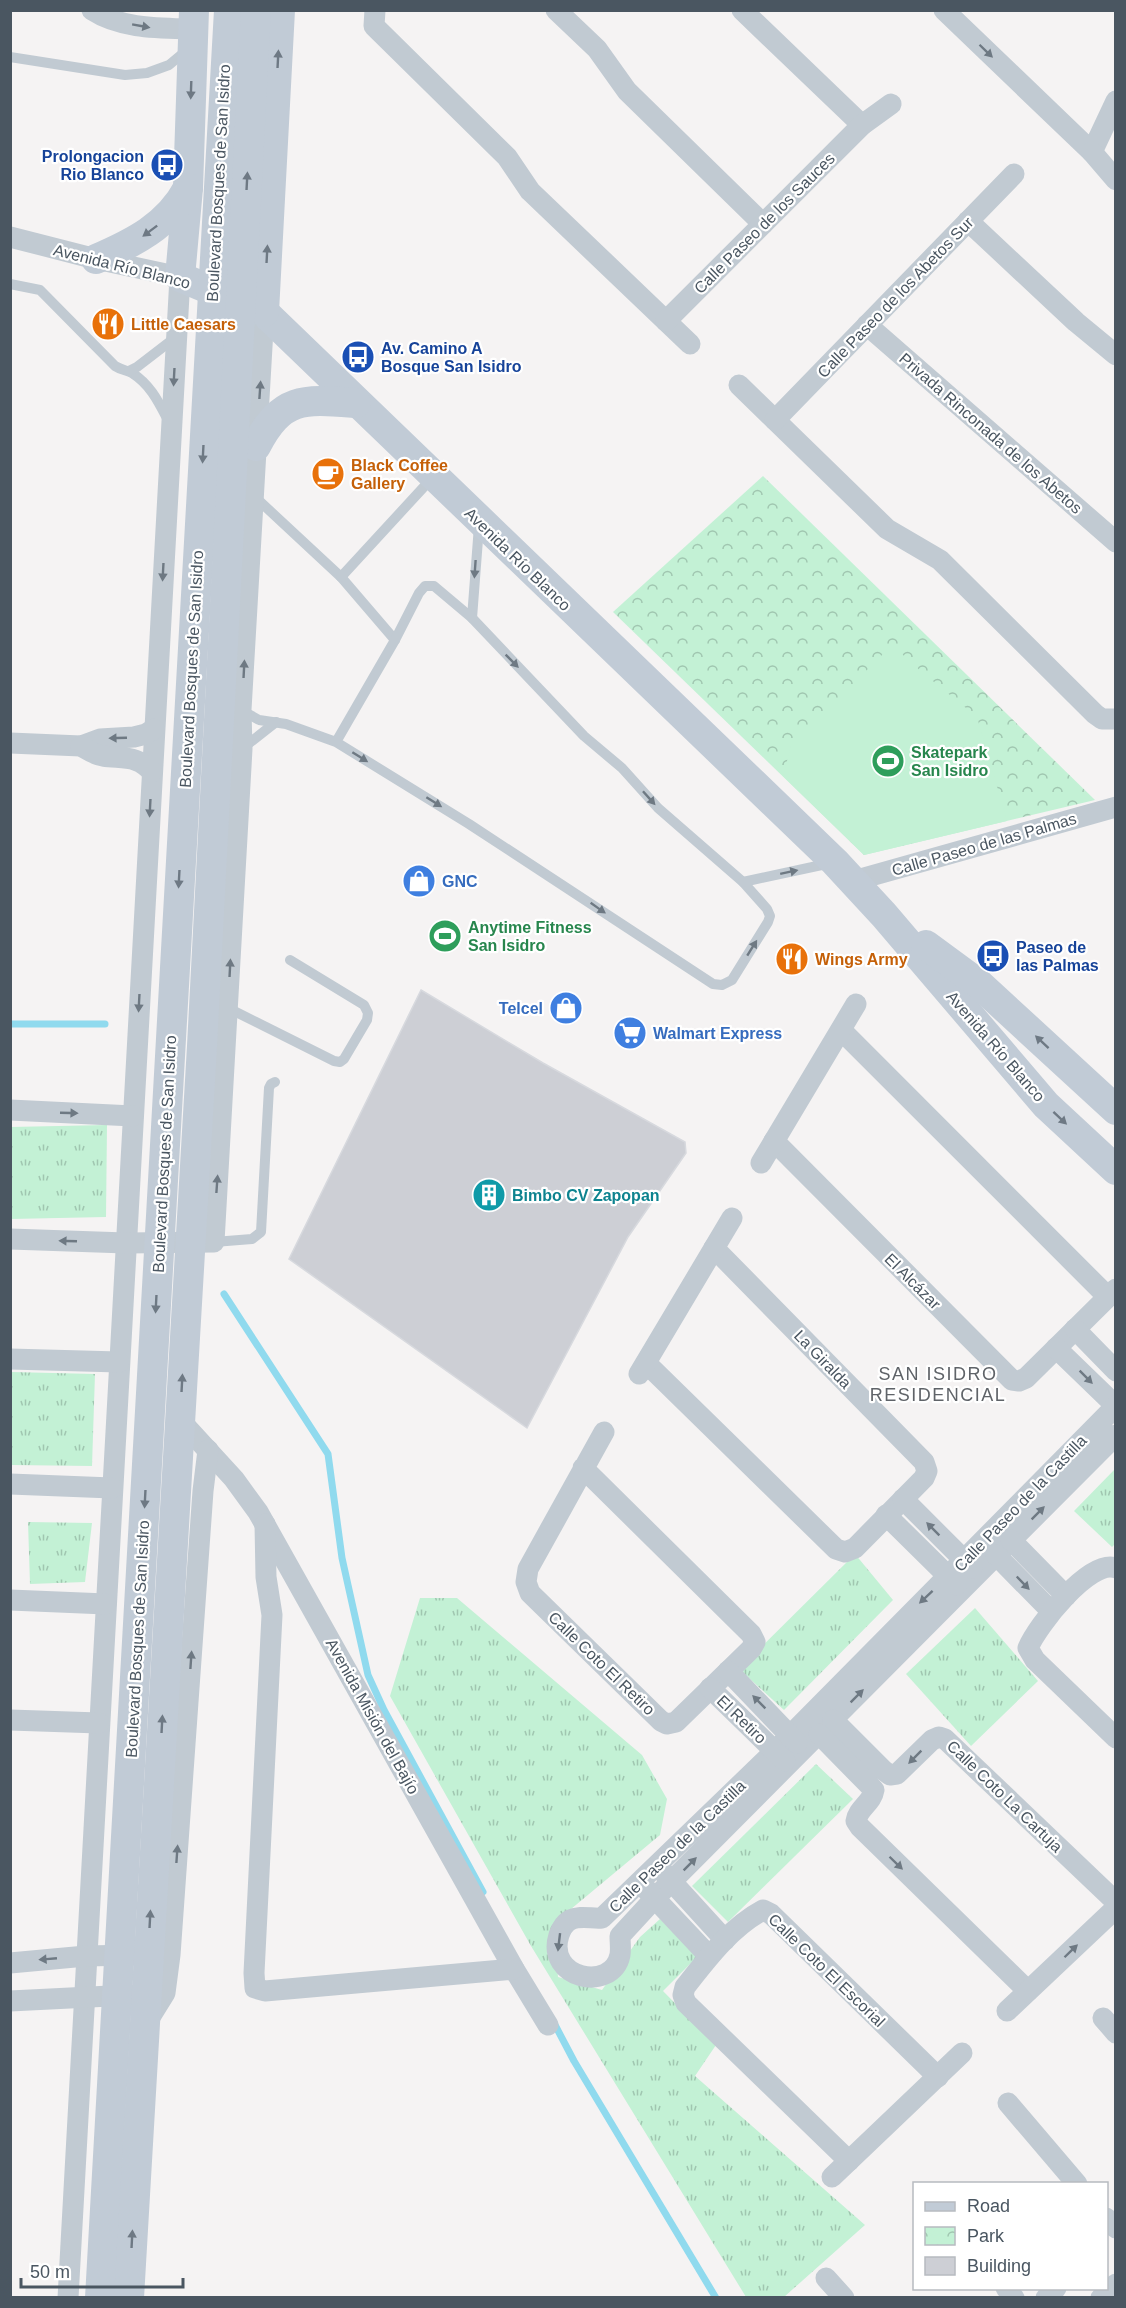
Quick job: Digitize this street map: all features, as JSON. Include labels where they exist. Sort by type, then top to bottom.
[{"type":"main road","name":"Boulevard Bosques de San Isidro","points":[[146,1955],[160,1243],[229,10]]},
{"type":"main road","name":"Boulevard Bosques de San Isidro","points":[[253,307],[256,10]]},
{"type":"main road","name":"Boulevard Bosques de San Isidro","points":[[100,2298],[143,1994],[180,1420],[202,1242],[253,307],[280,10]]},
{"type":"main road","name":"Boulevard Bosques de San Isidro","points":[[180,277],[188,188],[193,29]]},
{"type":"main road","points":[[96,259],[136,241],[152,230],[169,216],[188,188]]},
{"type":"main road","name":"Avenida Río Blanco","points":[[180,277],[253,307],[356,403],[844,872],[884,915],[1046,1105],[1116,1170]]},
{"type":"main road","points":[[256,446],[266,426],[287,408],[319,400],[356,403]]},
{"type":"main road","name":"Avenida Río Blanco","points":[[884,915],[979,984],[1116,1110]]},
{"type":"main road","name":"Boulevard Bosques de San Isidro","points":[[129,2298],[144,2028],[143,1994]]},
{"type":"street","points":[[375,10],[374,26],[507,157],[530,191],[690,344]]},
{"type":"street","points":[[556,10],[597,49],[627,91],[763,224]]},
{"type":"street","points":[[742,10],[862,125]]},
{"type":"street","points":[[944,10],[1092,152],[1116,180]]},
{"type":"street","points":[[102,13],[155,28],[193,29]]},
{"type":"street","points":[[1092,152],[1116,101]]},
{"type":"street","name":"Calle Paseo de los Sauces","points":[[666,321],[862,125],[891,104]]},
{"type":"street","name":"Calle Paseo de los Abetos Sur","points":[[775,420],[1014,174]]},
{"type":"street","points":[[968,221],[1076,322],[1116,355]]},
{"type":"street","name":"Avenida Río Blanco","points":[[10,237],[180,277]]},
{"type":"street","name":"Boulevard Bosques de San Isidro","points":[[68,2298],[180,277]]},
{"type":"street","name":"Boulevard Bosques de San Isidro","points":[[214,1048],[228,1008],[242,749],[242,710],[256,446],[253,307]]},
{"type":"street","name":"Privada Rinconada de los Abetos","points":[[867,325],[1116,542]]},
{"type":"street","points":[[739,385],[887,529],[940,560],[1109,719]]},
{"type":"street","points":[[10,743],[81,746],[100,739],[134,737],[154,729]]},
{"type":"street","points":[[81,746],[100,756],[135,758],[152,772]]},
{"type":"street","name":"Calle Paseo de las Palmas","points":[[844,872],[1116,807]]},
{"type":"street","points":[[761,1163],[856,1004]]},
{"type":"street","name":"El Alcázar","points":[[774,1141],[1012,1380],[1019,1381],[1026,1378],[1112,1293],[841,1030]]},
{"type":"street","points":[[137,1034],[214,1048]]},
{"type":"street","points":[[10,1110],[133,1116]]},
{"type":"street","name":"La Giralda","points":[[714,1248],[924,1462],[927,1471],[924,1479],[855,1548],[845,1552],[836,1549],[642,1368],[714,1248],[732,1218]]},
{"type":"street","points":[[10,1239],[126,1243],[202,1242]]},
{"type":"street","points":[[1075,1329],[1116,1371]]},
{"type":"street","points":[[1056,1348],[1115,1406]]},
{"type":"street","points":[[10,1359],[119,1362]]},
{"type":"street","name":"Calle Paseo de la Castilla","points":[[955,1583],[908,1614],[789,1734],[782,1758],[671,1884],[648,1890],[602,1918],[581,1917],[568,1921],[560,1931],[558,1940],[557,1952],[564,1966],[578,1976],[594,1978],[611,1970],[620,1956],[620,1936],[648,1890],[658,1866],[782,1758],[804,1750],[826,1727],[1115,1406]]},
{"type":"street","name":"Avenida Misión del Bajío","points":[[180,1420],[234,1479],[265,1524],[514,1969],[548,2025]]},
{"type":"street","name":"Calle Coto El Retiro","points":[[583,1468],[751,1634],[755,1642],[751,1649],[676,1722],[667,1724],[661,1721],[530,1593],[526,1582],[528,1569],[583,1468],[604,1432]]},
{"type":"street","name":"Calle Paseo de la Castilla","points":[[971,1566],[1004,1548],[1116,1435]]},
{"type":"street","name":"Boulevard Bosques de San Isidro","points":[[146,1955],[208,1450]]},
{"type":"street","points":[[10,1484],[112,1488]]},
{"type":"street","points":[[903,1499],[971,1566]]},
{"type":"street","points":[[886,1515],[955,1583]]},
{"type":"street","points":[[265,1524],[266,1577],[272,1615],[260,1835],[255,1988],[265,1991],[514,1969]]},
{"type":"street","points":[[1004,1548],[1066,1596]]},
{"type":"street","points":[[1004,1548],[1051,1611]]},
{"type":"street","points":[[1116,1568],[1109,1565],[1098,1569],[1066,1596],[1051,1611],[1033,1636],[1028,1648],[1035,1660],[1116,1738]]},
{"type":"street","points":[[10,1600],[106,1604]]},
{"type":"street","name":"El Retiro","points":[[728,1671],[804,1750]]},
{"type":"street","name":"El Retiro","points":[[710,1688],[782,1758]]},
{"type":"street","points":[[10,1720],[99,1723]]},
{"type":"street","points":[[826,1727],[874,1790],[873,1797],[857,1814],[856,1821],[860,1827],[1028,1991]]},
{"type":"street","name":"Calle Coto La Cartuja","points":[[826,1727],[890,1775],[897,1774],[932,1740],[939,1737],[945,1739],[1116,1902]]},
{"type":"street","points":[[658,1866],[671,1884],[725,1940]]},
{"type":"street","points":[[648,1890],[709,1956]]},
{"type":"street","points":[[1007,2011],[1116,1908]]},
{"type":"street","name":"Calle Coto El Escorial","points":[[849,2161],[686,2002],[683,1995],[685,1987],[709,1956],[725,1940],[763,1910],[771,1914],[938,2076]]},
{"type":"street","points":[[10,1963],[86,1956],[146,1955]]},
{"type":"street","points":[[10,2001],[143,1994]]},
{"type":"street","points":[[832,2177],[962,2053]]},
{"type":"street","points":[[1008,2103],[1075,2182]]},
{"type":"street","points":[[826,2278],[844,2298]]},
{"type":"street","points":[[1101,2298],[1116,2284]]},
{"type":"lane","points":[[10,57],[125,75],[147,73],[169,65],[193,29]]},
{"type":"lane","points":[[10,284],[40,290],[122,371],[137,368],[176,337]]},
{"type":"lane","points":[[129,371],[146,384],[157,399],[171,428]]},
{"type":"lane","points":[[341,577],[433,477]]},
{"type":"lane","points":[[254,496],[341,577],[394,640]]},
{"type":"lane","points":[[472,618],[479,521]]},
{"type":"lane","points":[[242,710],[259,720],[276,722],[336,742],[469,824],[713,984],[722,985],[732,980],[768,922],[770,916],[767,909],[744,882],[658,808],[622,768],[584,736],[472,618],[434,586],[425,586],[419,593],[336,742]]},
{"type":"lane","points":[[242,749],[276,722]]},
{"type":"lane","points":[[744,882],[844,872]]},
{"type":"lane","points":[[228,1008],[334,1061],[340,1062],[344,1059],[367,1020],[368,1013],[364,1005],[290,960]]},
{"type":"lane","points":[[202,1242],[252,1239],[261,1232],[269,1088],[275,1082]]},
{"type":"green space","points":[[763,476],[1095,800],[864,855],[613,612]]},
{"type":"green space","name":"Skatepark San Isidro","points":[[892,645],[977,717],[1007,821],[864,855],[783,776],[791,746]]},
{"type":"green space","points":[[107,1125],[106,1217],[11,1219],[10,1127]]},
{"type":"green space","points":[[11,1372],[95,1374],[92,1466],[11,1465]]},
{"type":"green space","points":[[1115,1469],[1116,1543],[1112,1547],[1074,1511]]},
{"type":"green space","points":[[28,1522],[92,1523],[85,1582],[30,1584]]},
{"type":"green space","points":[[855,1554],[893,1600],[784,1710],[739,1669]]},
{"type":"green space","points":[[420,1598],[457,1598],[642,1755],[667,1799],[660,1835],[553,1924],[558,1977],[602,1990],[640,1937],[660,1919],[697,1957],[663,1991],[716,2045],[695,2076],[865,2225],[784,2297],[746,2297],[531,1946],[390,1696]]},
{"type":"green space","points":[[975,1608],[1038,1681],[971,1746],[906,1674]]},
{"type":"green space","points":[[816,1764],[853,1799],[728,1922],[692,1886]]},
{"type":"building","name":"Bimbo CV Zapopan","points":[[421,990],[543,1063],[685,1142],[686,1153],[628,1237],[527,1428],[289,1259]]},
{"type":"waterway","points":[[10,1024],[105,1024]]},
{"type":"waterway","points":[[224,1294],[328,1454],[342,1558],[368,1675],[384,1710],[483,1892]]},
{"type":"waterway","points":[[554,2023],[574,2061],[716,2298]]},
{"type":"place","name":"Prolongacion Rio Blanco","points":[[167,165]]},
{"type":"place","name":"Little Caesars","points":[[108,324]]},
{"type":"place","name":"Av. Camino A Bosque San Isidro","points":[[358,357]]},
{"type":"place","name":"Black Coffee Gallery","points":[[328,474]]},
{"type":"place","name":"Skatepark San Isidro","points":[[888,761]]},
{"type":"place","name":"GNC","points":[[419,881]]},
{"type":"place","name":"Anytime Fitness San Isidro","points":[[445,936]]},
{"type":"place","name":"Paseo de las Palmas","points":[[993,956]]},
{"type":"place","name":"Wings Army","points":[[792,959]]},
{"type":"place","name":"Telcel","points":[[566,1008]]},
{"type":"place","name":"Walmart Express","points":[[630,1033]]},
{"type":"place","name":"Bimbo CV Zapopan","points":[[489,1195]]},
{"type":"district","name":"SAN ISIDRO RESIDENCIAL","points":[[938,1384]]}]
